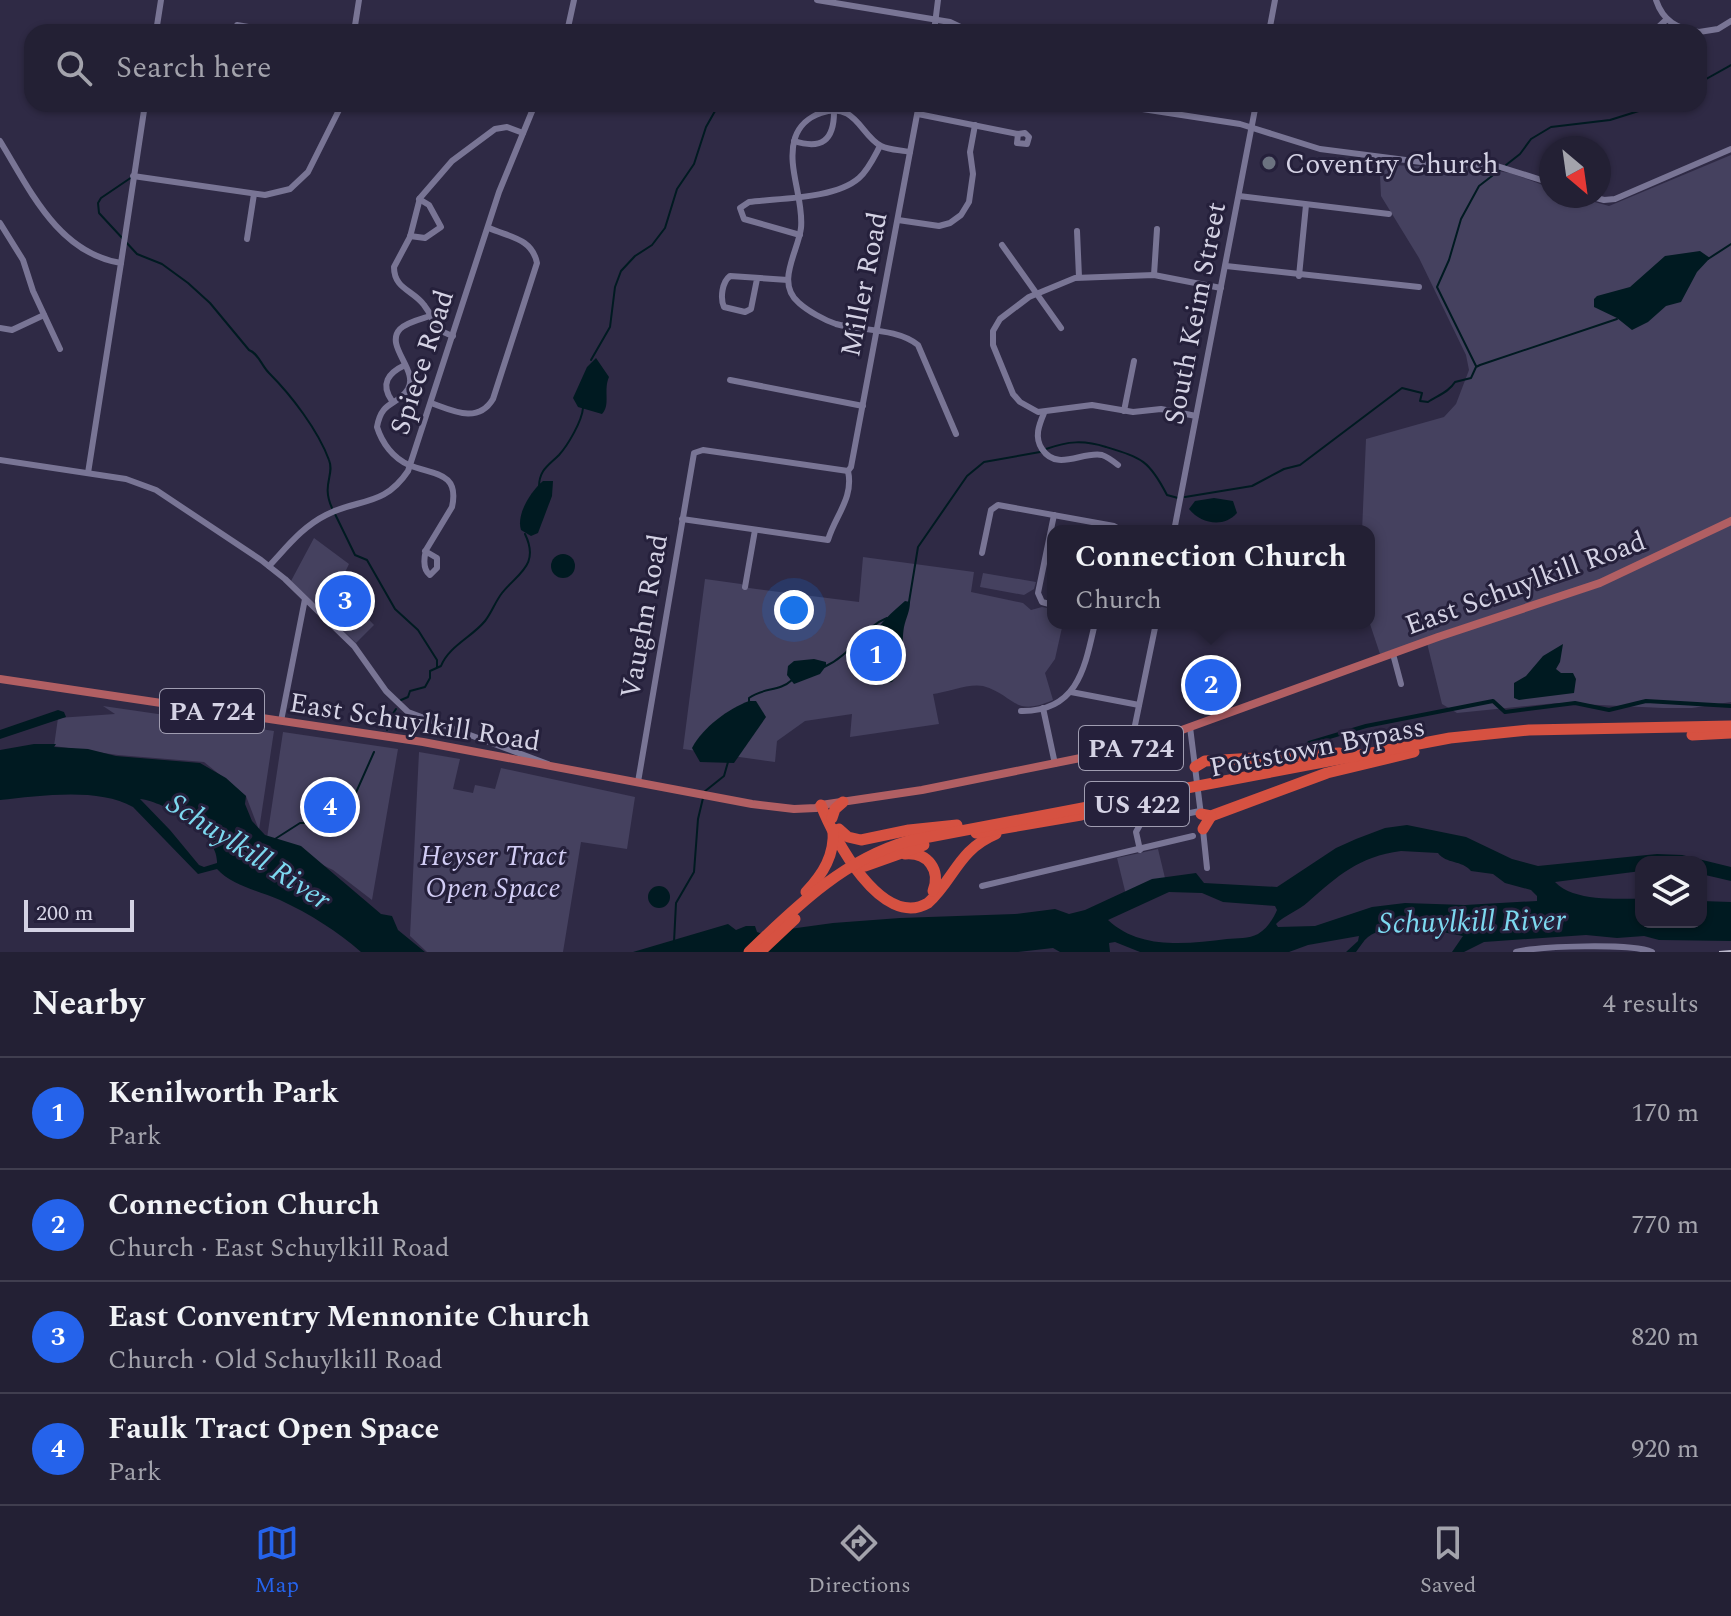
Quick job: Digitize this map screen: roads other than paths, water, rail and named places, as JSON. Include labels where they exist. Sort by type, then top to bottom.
[{"type":"highway","name":"Pottstown Bypass","points":[[760,952],[793,912],[857,866],[908,841],[1450,738],[1504,732],[1731,726]]},
{"type":"highway","name":"Pottstown Bypass","points":[[857,866],[952,837],[1472,741],[1522,737],[1731,733]]},
{"type":"highway","points":[[1193,751],[1200,764],[1379,751]]},
{"type":"highway","points":[[1198,833],[1204,814],[1327,773],[1414,752]]},
{"type":"highway","points":[[793,912],[824,868],[832,850],[835,809],[843,802]]},
{"type":"highway","points":[[821,805],[834,825],[867,878],[892,900],[917,904],[929,897],[936,885],[933,866],[919,854],[902,854],[857,866]]},
{"type":"highway","points":[[834,825],[852,838],[861,840],[926,827],[997,822]]},
{"type":"highway","points":[[834,825],[870,887],[889,902],[908,909],[930,900],[971,848],[1012,828]]},
{"type":"highway","name":"US 422","points":[[749,952],[793,912]]},
{"type":"main road","name":"East Schuylkill Road","points":[[0,679],[423,742],[728,799],[794,809],[816,808],[1135,747],[1600,583],[1731,521]]},
{"type":"street","points":[[157,24],[161,0]]},
{"type":"street","points":[[355,24],[359,0]]},
{"type":"street","points":[[569,24],[574,0]]},
{"type":"street","points":[[817,0],[958,24]]},
{"type":"street","points":[[935,24],[938,0]]},
{"type":"street","points":[[1270,24],[1275,0]]},
{"type":"street","points":[[1656,0],[1667,19],[1674,24]]},
{"type":"street","points":[[1662,24],[1667,19]]},
{"type":"street","points":[[1707,31],[1718,29],[1731,21]]},
{"type":"street","points":[[88,473],[144,112]]},
{"type":"street","points":[[133,176],[254,194],[278,194],[301,182],[338,112]]},
{"type":"street","name":"Spiece Road","points":[[269,566],[308,526],[336,510],[371,502],[387,494],[400,483],[410,466],[504,178],[532,112]]},
{"type":"street","points":[[794,141],[810,145],[827,138],[833,130],[834,112]]},
{"type":"street","points":[[910,152],[880,146],[857,120],[834,112],[809,119],[800,128],[793,153],[801,218],[800,235],[788,280],[795,299],[837,324],[905,337],[918,345],[956,434]]},
{"type":"street","points":[[1159,112],[1251,127],[1320,149],[1429,163],[1497,166],[1539,179]]},
{"type":"street","name":"South Keim Street","points":[[1175,525],[1254,112]]},
{"type":"street","points":[[918,114],[1018,134]]},
{"type":"street","name":"Miller Road","points":[[755,530],[828,540],[845,507],[848,471],[918,114]]},
{"type":"street","points":[[898,220],[939,226],[961,215],[969,202],[973,174],[970,152],[975,125]]},
{"type":"street","points":[[453,336],[438,331],[422,302],[399,284],[394,272],[395,263],[410,236],[419,199],[452,161],[490,131],[507,127],[523,133]]},
{"type":"street","points":[[0,141],[55,227],[94,256],[121,263]]},
{"type":"street","points":[[800,235],[744,219],[739,211],[749,202],[828,192],[848,186],[865,172],[880,146]]},
{"type":"street","points":[[1611,199],[1731,149]]},
{"type":"street","points":[[247,239],[254,194]]},
{"type":"street","points":[[1239,196],[1389,214]]},
{"type":"street","points":[[410,236],[425,238],[441,227],[429,205],[419,199]]},
{"type":"street","points":[[1299,276],[1306,205]]},
{"type":"street","points":[[1,226],[23,260],[60,349]]},
{"type":"street","points":[[431,403],[471,415],[484,411],[493,399],[537,263],[534,253],[524,242],[489,228]]},
{"type":"street","points":[[1154,275],[1157,229]]},
{"type":"street","points":[[1077,231],[1079,277]]},
{"type":"street","points":[[1002,245],[1061,328]]},
{"type":"street","points":[[1226,266],[1419,287]]},
{"type":"street","points":[[1196,416],[1161,409],[1138,412],[1092,405],[1038,412],[1016,399],[992,340],[994,327],[1000,319],[1036,293],[1079,277],[1154,275],[1221,288]]},
{"type":"street","points":[[757,279],[751,309],[745,312],[724,307],[723,293],[728,277],[788,280]]},
{"type":"street","points":[[0,328],[12,330],[44,315]]},
{"type":"street","points":[[425,551],[452,507],[453,491],[447,479],[440,474],[410,466],[389,449],[377,427],[383,409],[410,385],[396,342],[398,332],[406,325],[430,316]]},
{"type":"street","points":[[1124,411],[1134,361]]},
{"type":"street","points":[[392,401],[386,389],[387,379],[393,371],[405,365]]},
{"type":"street","points":[[730,380],[863,406]]},
{"type":"street","points":[[1044,413],[1038,431],[1044,451],[1059,460],[1101,455],[1118,465]]},
{"type":"street","name":"Vaughn Road","points":[[638,782],[692,457],[703,450],[848,471]]},
{"type":"street","points":[[0,460],[131,480],[156,490],[269,566],[354,646],[401,707],[414,716],[535,757],[551,766]]},
{"type":"street","points":[[982,553],[991,510],[999,505],[1109,525]]},
{"type":"street","points":[[1052,525],[1054,515]]},
{"type":"street","points":[[682,519],[755,530],[745,587]]},
{"type":"street","points":[[1047,549],[1038,593],[1042,602],[1047,603]]},
{"type":"street","points":[[281,721],[305,599]]},
{"type":"street","points":[[1021,711],[1043,708],[1071,692],[1085,667],[1094,629]]},
{"type":"street","points":[[1135,747],[1134,735],[1154,629]]},
{"type":"street","points":[[1393,654],[1400,684]]},
{"type":"street","points":[[1071,692],[1139,705]]},
{"type":"street","points":[[1043,708],[1056,764]]},
{"type":"street","points":[[1190,727],[1193,751]]},
{"type":"street","points":[[1140,850],[1136,832],[1141,823],[1204,814],[1197,781],[1200,764]]},
{"type":"street","points":[[982,886],[1140,850],[1198,833],[1207,868]]},
{"type":"street","points":[[1516,952],[1639,948],[1652,952]]},
{"type":"water","points":[[1700,251],[1710,258],[1697,272],[1681,302],[1666,306],[1648,322],[1632,330],[1617,318],[1594,307],[1597,296],[1630,287],[1665,256]]},
{"type":"water","points":[[596,358],[609,377],[606,406],[602,414],[578,407],[573,398],[587,367]]},
{"type":"water","points":[[543,481],[553,481],[552,496],[538,533],[531,536],[521,530],[521,517],[529,497]]},
{"type":"water","points":[[1214,498],[1233,501],[1237,513],[1226,521],[1213,522],[1200,518],[1189,509],[1195,501]]},
{"type":"water","points":[[558,554],[568,554],[575,561],[575,571],[568,578],[558,578],[551,571],[551,561]]},
{"type":"water","points":[[905,601],[910,605],[899,671],[892,682],[872,684],[866,659],[872,637],[886,618]]},
{"type":"water","points":[[1563,644],[1556,669],[1561,673],[1573,673],[1576,679],[1574,693],[1519,700],[1514,698],[1514,683],[1526,676],[1543,656]]},
{"type":"water","points":[[814,659],[826,662],[820,674],[794,684],[787,675],[788,666],[794,661]]},
{"type":"water","points":[[749,701],[756,701],[766,717],[734,763],[700,762],[692,748],[703,733],[725,714]]},
{"type":"water","points":[[58,710],[64,712],[66,717],[0,739],[0,730]]},
{"type":"water","name":"Schuylkill River","points":[[56,744],[54,747],[88,749],[116,756],[200,763],[226,778],[246,796],[245,804],[252,821],[265,835],[301,846],[381,914],[392,916],[398,930],[425,952],[361,952],[312,917],[280,900],[238,884],[217,869],[198,874],[133,807],[119,801],[68,794],[0,800],[0,750]],"holes":[[[140,799],[176,813],[200,831],[215,852],[217,863],[204,867],[199,865]]]},
{"type":"water","name":"Schuylkill River","points":[[1407,825],[1466,837],[1512,859],[1538,866],[1635,856],[1635,872],[1555,882],[1584,896],[1635,899],[1635,928],[1707,928],[1707,901],[1731,902],[1731,941],[1586,935],[1484,942],[1464,952],[1452,952],[1463,936],[1402,927],[1378,932],[1366,939],[1356,952],[1346,952],[1359,936],[1308,945],[1289,952],[1140,952],[1115,942],[1109,943],[1110,952],[1060,952],[1053,948],[1018,952],[633,952],[728,924],[736,930],[755,926],[760,933],[900,918],[1015,914],[1055,909],[1069,914],[1085,910],[1152,879],[1196,873],[1204,883],[1277,887],[1336,848],[1385,828]],"holes":[[[1401,851],[1438,853],[1471,871],[1493,874],[1505,883],[1531,890],[1537,901],[1465,905],[1405,903],[1372,907],[1315,926],[1278,927],[1276,924],[1361,863]],[[1169,892],[1202,893],[1223,902],[1275,906],[1277,910],[1267,927],[1254,936],[1180,943],[1149,941],[1121,930],[1108,920]]]},
{"type":"water","points":[[1657,854],[1686,856],[1637,856]]},
{"type":"water","points":[[1707,861],[1731,867],[1731,881],[1707,875]]},
{"type":"water","points":[[655,886],[663,886],[670,897],[663,908],[655,908],[648,901],[648,893]]},
{"type":"waterway","points":[[1707,78],[1731,65]]},
{"type":"waterway","points":[[591,360],[610,327],[615,287],[621,271],[635,256],[652,245],[665,228],[677,189],[694,164],[714,112]]},
{"type":"waterway","points":[[1506,165],[1520,154],[1531,139],[1551,127],[1610,120],[1636,112]]},
{"type":"waterway","points":[[1476,366],[1437,287],[1461,219],[1479,186],[1501,169]]},
{"type":"waterway","points":[[132,177],[101,198],[99,213],[137,254],[162,264],[210,303],[295,402],[329,460],[328,492],[332,508]]},
{"type":"waterway","points":[[1708,259],[1731,244]]},
{"type":"waterway","points":[[1185,497],[1252,486],[1284,469],[1300,465],[1402,388],[1422,393],[1420,401],[1428,402],[1455,382],[1471,378],[1480,365],[1617,319]]},
{"type":"waterway","points":[[539,487],[542,472],[570,439],[583,408]]},
{"type":"waterway","points":[[1046,449],[1083,442],[1128,454],[1149,467],[1167,495],[1178,498]]},
{"type":"waterway","points":[[909,602],[918,547],[967,476],[984,462],[1040,452]]},
{"type":"waterway","points":[[335,514],[355,555],[367,560],[395,609],[418,630],[437,660],[437,667]]},
{"type":"waterway","points":[[401,700],[408,697],[410,691],[425,687],[430,671],[441,666],[449,653],[480,627],[502,593],[525,568],[530,553],[525,534]]},
{"type":"waterway","points":[[824,667],[887,618]]},
{"type":"waterway","points":[[749,703],[749,698],[760,692],[792,680]]},
{"type":"waterway","points":[[1309,743],[1366,726],[1493,701],[1505,712],[1575,703],[1609,710],[1646,701],[1731,706]]},
{"type":"waterway","points":[[387,730],[385,716],[392,715],[396,709]]},
{"type":"waterway","name":"Schuylkill River","points":[[275,839],[300,823],[311,823],[354,797],[374,752]]},
{"type":"waterway","points":[[704,792],[724,776],[728,762]]},
{"type":"waterway","points":[[674,942],[676,903],[694,872],[698,819],[703,798]]},
{"type":"railway","points":[[1719,952],[1731,951]]},
{"type":"place","name":"Coventry Church","points":[[1269,163]]},
{"type":"place","name":"East Conventry Mennonite Church","points":[[345,601]]},
{"type":"place","name":"Kenilworth Park","points":[[876,655]]},
{"type":"place","name":"Connection Church","points":[[1211,685]]},
{"type":"place","name":"Faulk Tract Open Space","points":[[330,807]]},
{"type":"park label","name":"Heyser Tract Open Space","points":[[493,871]]}]
